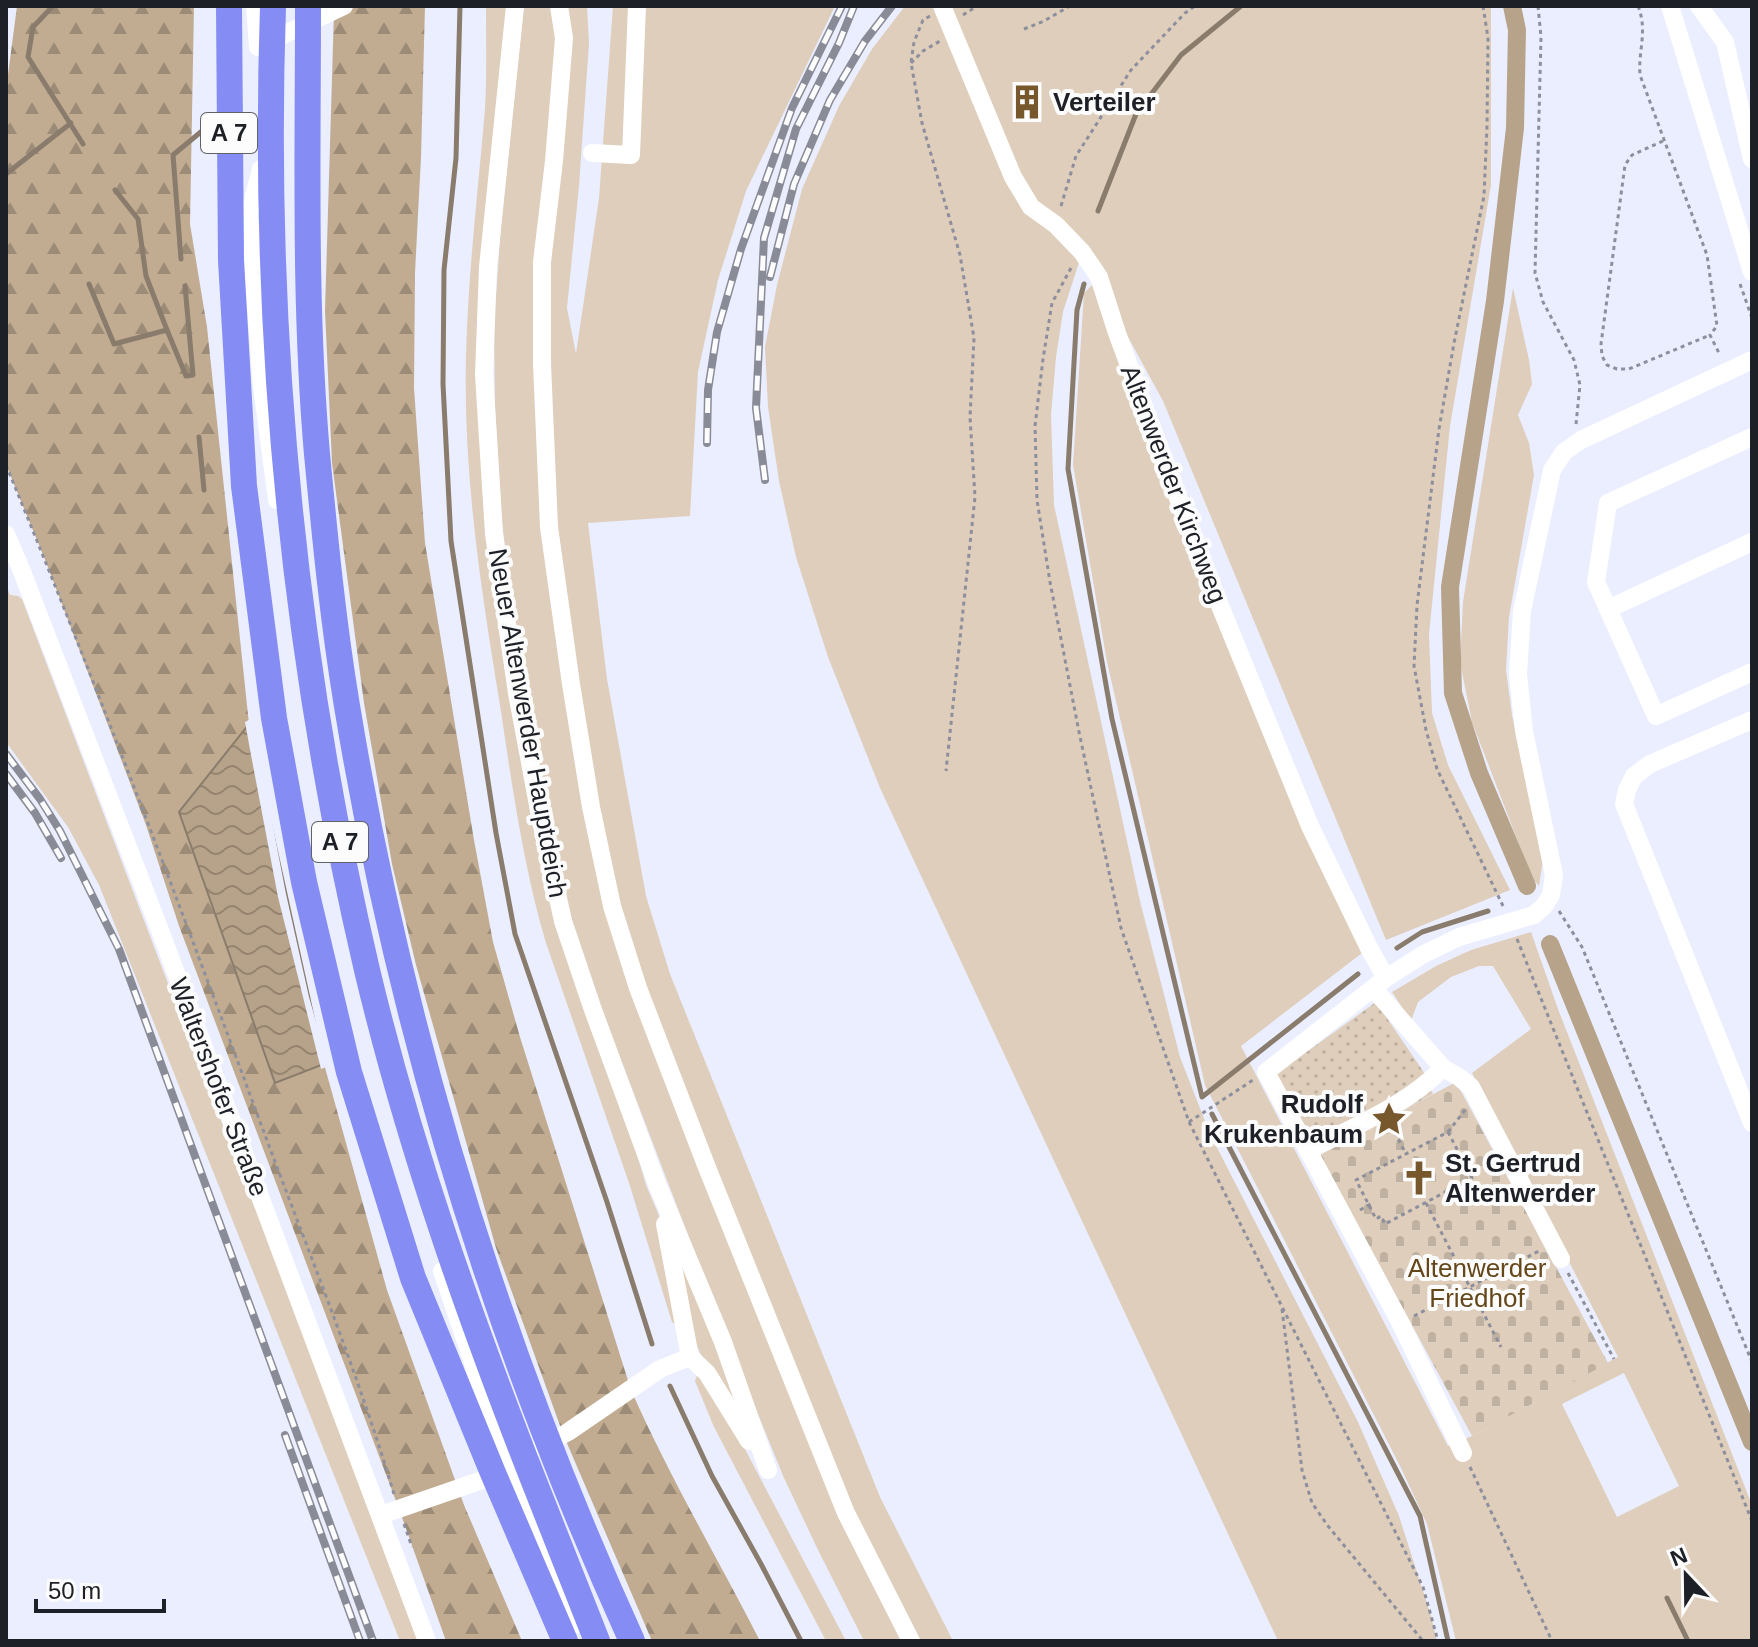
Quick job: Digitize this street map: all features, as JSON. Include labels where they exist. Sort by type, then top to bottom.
[{"type":"highway","name":"A 7","points":[[229,6],[231,260],[244,486],[274,718],[304,882],[349,1072],[413,1278],[565,1641]]},
{"type":"highway","name":"A 7","points":[[273,6],[274,317],[283,448],[301,617],[337,829],[372,988],[405,1111],[447,1244],[496,1385],[597,1641]]},
{"type":"highway","name":"A 7","points":[[308,6],[307,256],[317,449],[346,704],[376,857],[435,1105],[492,1285],[555,1458],[632,1641]]},
{"type":"street","points":[[255,6],[258,47],[344,6]]},
{"type":"street","name":"Neuer Altenwerder Hauptdeich","points":[[515,6],[488,267],[484,375],[494,534],[517,693],[563,921],[657,1184],[723,1342],[768,1470],[707,1373],[690,1357],[657,1184]]},
{"type":"street","points":[[559,6],[564,38],[542,262],[542,364],[549,527],[571,684],[612,906],[638,988],[677,1091],[846,1513],[911,1641]]},
{"type":"street","points":[[592,153],[631,155],[637,6]]},
{"type":"street","points":[[1670,6],[1752,272]]},
{"type":"street","points":[[1699,6],[1725,42],[1752,159]]},
{"type":"street","name":"Altenwerder Kirchweg","points":[[942,7],[1013,177],[1031,207],[1056,225],[1082,252],[1099,277],[1196,547],[1310,826],[1369,948],[1380,983],[1443,1068],[1471,1087],[1557,1251]]},
{"type":"street","points":[[261,169],[249,215],[262,386],[307,713],[362,983],[442,1269],[508,1467],[585,1641]]},
{"type":"street","points":[[1463,1453],[1401,1324],[1266,1072],[1406,964],[1439,945],[1534,915],[1548,901],[1554,875],[1524,731],[1518,650],[1522,611],[1552,470],[1564,452],[1581,440],[1752,360]]},
{"type":"street","points":[[1752,437],[1608,503],[1596,582],[1656,716],[1752,672]]},
{"type":"street","name":"Waltershofer Straße","points":[[6,534],[14,572],[156,919],[390,1512],[427,1641]]},
{"type":"street","points":[[1608,609],[1752,542]]},
{"type":"street","points":[[1752,720],[1650,764],[1634,776],[1624,804],[1752,1123]]},
{"type":"street","points":[[1308,1151],[1429,1083],[1443,1068]]},
{"type":"street","points":[[390,1512],[491,1477],[568,1432],[660,1369],[690,1357]]},
{"type":"path","points":[[1024,29],[1070,6]]},
{"type":"path","points":[[1056,225],[1076,156],[1083,144],[1131,70],[1195,6]]},
{"type":"path","points":[[1483,6],[1488,38],[1484,196],[1439,429],[1417,605],[1414,666],[1437,769],[1511,922],[1752,1521]]},
{"type":"path","points":[[1538,6],[1541,37],[1535,273],[1543,302],[1574,360],[1580,385],[1576,423],[1581,440]]},
{"type":"path","points":[[1638,6],[1644,31],[1640,75],[1707,255],[1717,326],[1710,335],[1629,369],[1617,369],[1607,365],[1601,344],[1625,165],[1632,155],[1663,141]]},
{"type":"path","points":[[942,7],[923,20],[914,42],[911,63],[922,123],[960,255],[974,338],[970,417],[975,497],[946,771]]},
{"type":"path","points":[[911,63],[923,51],[954,34]]},
{"type":"path","points":[[1082,252],[1052,303],[1035,426],[1037,500],[1076,717],[1121,928],[1189,1122],[1423,1587],[1438,1641]]},
{"type":"path","points":[[1710,335],[1722,357]]},
{"type":"path","points":[[6,465],[177,898],[381,1451],[390,1512],[414,1553]]},
{"type":"path","points":[[1548,901],[1564,917],[1582,947],[1752,1362]]},
{"type":"path","points":[[1189,1122],[1266,1072]]},
{"type":"path","points":[[1448,1132],[1458,1157],[1472,1178],[1385,1224],[1381,1216],[1376,1219],[1356,1180],[1448,1132],[1469,1105]]},
{"type":"path","points":[[1383,1110],[1406,1154]]},
{"type":"path","points":[[1356,1212],[1374,1202]]},
{"type":"path","points":[[1426,1203],[1501,1347]]},
{"type":"path","points":[[1401,1324],[1470,1287],[1557,1251],[1614,1359]]},
{"type":"path","points":[[1281,1305],[1302,1470],[1312,1503],[1423,1641]]},
{"type":"path","points":[[1463,1453],[1552,1641]]},
{"type":"green space","points":[[17,6],[194,6],[190,224],[207,327],[249,724],[275,1082],[324,1064],[387,1290],[464,1505],[522,1641],[446,1641],[179,926],[146,825],[6,465],[6,90]]},
{"type":"green space","points":[[344,6],[425,6],[414,388],[425,543],[493,942],[631,1390],[677,1485],[760,1641],[652,1641],[563,1434],[496,1248],[416,965],[392,864],[364,703],[332,463],[325,311],[334,11]]},
{"type":"green space","points":[[486,6],[507,6],[479,310],[531,815],[646,1185],[658,1213],[666,1247],[676,1325],[672,1322],[629,1183],[538,914],[519,825],[486,619],[470,488],[466,356],[485,109]]},
{"type":"green space","points":[[524,6],[554,6],[559,38],[538,461],[606,896],[907,1641],[864,1641],[784,1478],[584,963],[559,873],[537,766],[513,611],[502,523],[495,405],[494,324],[501,226]]},
{"type":"green space","points":[[560,6],[587,6],[589,43],[567,308],[576,354],[599,198],[613,6],[835,6],[746,191],[718,280],[698,372],[690,516],[588,523],[607,679],[646,896],[670,974],[880,1497],[953,1641],[911,1641],[846,1513],[638,988],[571,684],[542,364]]},
{"type":"green space","points":[[905,6],[1491,6],[1491,185],[1450,426],[1429,634],[1432,713],[1448,765],[1510,890],[1386,940],[1163,401],[1082,253],[1063,312],[1051,415],[1054,505],[1140,901],[1180,1057],[1210,1134],[1358,1422],[1399,1516],[1437,1641],[1278,1641],[880,788],[828,657],[796,557],[779,481],[768,407],[765,347],[777,285],[802,189],[839,106],[872,49]]},
{"type":"green space","points":[[1093,284],[1307,829],[1362,953],[1241,1046],[1448,1446],[1618,1357],[1472,1073],[1531,1029],[1493,966],[1479,966],[1451,977],[1418,1002],[1411,1021],[1392,992],[1471,950],[1531,932],[1558,1009],[1752,1505],[1752,1641],[1456,1641],[1427,1524],[1205,1085],[1107,662],[1073,465],[1084,293]],"holes":[[[1624,1373],[1679,1486],[1617,1517],[1562,1404]]]},
{"type":"green space","points":[[1513,288],[1532,384],[1518,415],[1529,443],[1534,475],[1509,617],[1506,670],[1512,715],[1543,860],[1539,886],[1532,878],[1472,722],[1460,662],[1463,602]]},
{"type":"green space","points":[[6,585],[10,595],[22,599],[418,1641],[400,1641],[99,885],[68,827],[6,742]]},
{"type":"green space","points":[[1376,1002],[1423,1071],[1433,1094],[1320,1155],[1276,1074]]},
{"type":"green space","name":"Altenwerder Friedhof","points":[[1456,1082],[1608,1363],[1472,1436],[1320,1155]]},
{"type":"green space","points":[[678,1258],[681,1258],[745,1421],[696,1344]]},
{"type":"green space","points":[[698,1373],[738,1436],[846,1641],[826,1641],[714,1427],[695,1381]]},
{"type":"water","points":[[249,724],[324,1064],[275,1083],[179,812]]},
{"type":"pier","points":[[249,720],[253,723],[309,997],[328,1064],[321,1069],[278,897],[245,722]]},
{"type":"waterway","points":[[53,6],[33,27],[28,57],[83,144]]},
{"type":"waterway","points":[[460,6],[456,158],[444,270],[443,384],[451,541],[496,833],[515,934],[652,1344]]},
{"type":"waterway","points":[[1098,211],[1136,114],[1181,55],[1241,6]]},
{"type":"waterway","points":[[1512,6],[1517,30],[1515,128],[1495,301],[1450,587],[1453,693],[1479,773],[1527,886]]},
{"type":"waterway","points":[[181,259],[173,155],[208,126],[210,119]]},
{"type":"waterway","points":[[6,174],[71,123]]},
{"type":"waterway","points":[[115,190],[138,219],[146,276],[167,330]]},
{"type":"waterway","points":[[89,284],[114,344],[167,330],[186,376],[193,375],[185,286]]},
{"type":"waterway","points":[[1084,284],[1077,310],[1068,469],[1112,719],[1202,1097],[1358,974]]},
{"type":"waterway","points":[[199,437],[204,490]]},
{"type":"waterway","points":[[1397,948],[1422,932],[1488,911]]},
{"type":"waterway","points":[[1550,944],[1752,1442]]},
{"type":"waterway","points":[[1212,1114],[1420,1516],[1448,1641]]},
{"type":"waterway","points":[[670,1386],[712,1476],[801,1641]]},
{"type":"waterway","points":[[1667,1598],[1688,1641]]},
{"type":"railway","points":[[707,443],[708,390],[717,332],[741,249],[792,108],[842,6]]},
{"type":"railway","points":[[765,480],[756,408],[764,238],[796,129],[854,6]]},
{"type":"railway","points":[[770,277],[794,184],[830,100],[865,41],[892,6]]},
{"type":"railway","points":[[6,754],[60,831],[119,949],[373,1641]]},
{"type":"railway","points":[[6,774],[35,813],[61,858]]},
{"type":"railway","points":[[285,1435],[360,1641]]},
{"type":"place","name":"Verteiler","points":[[1027,102]]},
{"type":"place","name":"Rudolf Krukenbaum","points":[[1389,1119]]},
{"type":"place","name":"St. Gertrud Altenwerder","points":[[1419,1178]]}]
